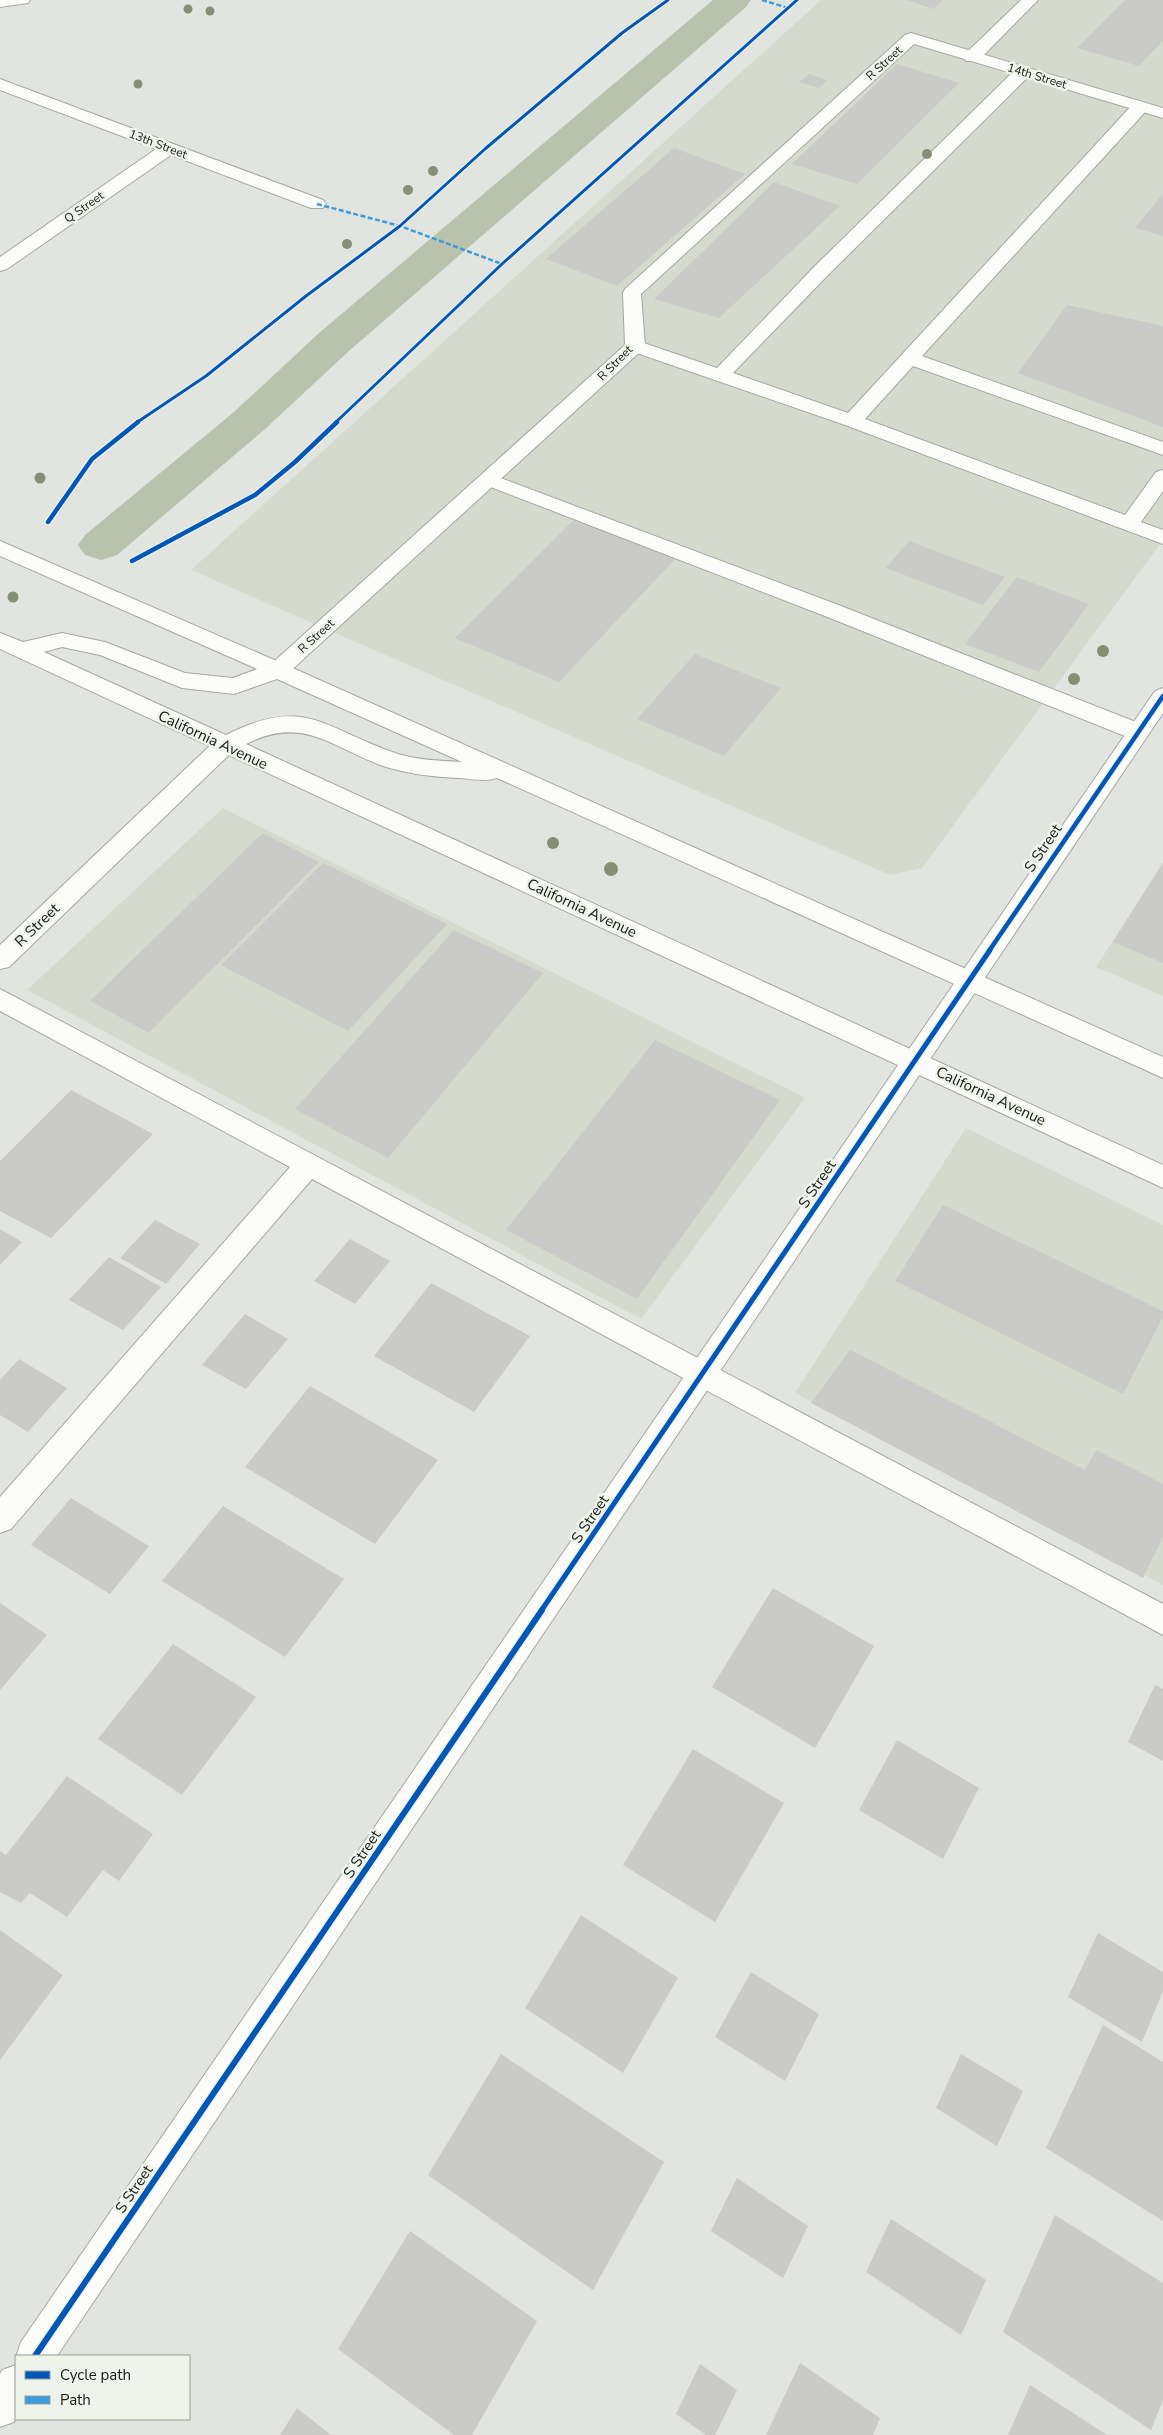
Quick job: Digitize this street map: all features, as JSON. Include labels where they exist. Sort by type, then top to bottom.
[{"type":"street","points":[[0,2],[22,0]]},
{"type":"street","points":[[972,56],[1030,0]]},
{"type":"street","name":"14th Street","points":[[911,38],[1163,113]]},
{"type":"street","name":"R Street","points":[[278,670],[490,480],[635,346],[632,294],[911,38]]},
{"type":"street","points":[[721,375],[822,270],[1023,72]]},
{"type":"street","name":"13th Street","points":[[0,84],[317,204]]},
{"type":"street","points":[[852,421],[1140,106]]},
{"type":"street","name":"Q Street","points":[[0,265],[169,148]]},
{"type":"street","points":[[635,346],[852,421],[1163,537]]},
{"type":"street","points":[[910,358],[1163,449]]},
{"type":"street","points":[[1129,524],[1163,476]]},
{"type":"street","points":[[490,480],[833,611],[1138,732]]},
{"type":"street","points":[[0,548],[278,670],[969,979],[1163,1068]]},
{"type":"street","points":[[10,645],[62,640],[105,649],[182,680],[234,686],[278,670]]},
{"type":"street","name":"California Avenue","points":[[10,645],[916,1061],[1163,1177]]},
{"type":"street","name":"S Street","points":[[37,2355],[916,1061],[969,979],[1163,696]]},
{"type":"street","name":"R Street","points":[[0,960],[225,745],[261,728],[295,723],[331,734],[394,761],[445,770],[506,773]]},
{"type":"street","points":[[0,999],[1163,1620]]},
{"type":"street","points":[[0,1519],[309,1164]]},
{"type":"street","points":[[0,2408],[15,2386]]},
{"type":"shaded area","points":[[821,0],[1163,0],[1163,540],[922,868],[890,875],[191,570]]},
{"type":"shaded area","points":[[223,808],[805,1098],[641,1319],[27,990]]},
{"type":"shaded area","points":[[1163,862],[1163,996],[1096,967]]},
{"type":"shaded area","points":[[966,1128],[1163,1225],[1163,1585],[795,1393]]},
{"type":"building","points":[[907,0],[943,0],[933,9]]},
{"type":"building","points":[[1125,0],[1163,0],[1163,41],[1139,66],[1077,48]]},
{"type":"building","points":[[897,64],[959,83],[857,184],[792,164]]},
{"type":"building","points":[[809,74],[827,80],[819,88],[799,82]]},
{"type":"building","points":[[674,148],[745,174],[617,286],[546,259]]},
{"type":"building","points":[[774,182],[840,206],[719,318],[654,299]]},
{"type":"building","points":[[1163,194],[1163,236],[1135,228]]},
{"type":"building","points":[[1067,305],[1163,326],[1163,427],[1018,373]]},
{"type":"building","points":[[577,517],[678,556],[559,682],[455,638]]},
{"type":"building","points":[[909,541],[1005,577],[983,605],[886,568]]},
{"type":"building","points":[[1017,577],[1089,604],[1039,672],[965,644]]},
{"type":"building","points":[[695,654],[781,688],[724,756],[637,719]]},
{"type":"building","points":[[263,833],[319,862],[149,1033],[90,1001]]},
{"type":"building","points":[[323,863],[447,924],[348,1031],[221,965]]},
{"type":"building","points":[[1163,863],[1163,963],[1113,942]]},
{"type":"building","points":[[454,930],[543,973],[388,1158],[295,1109]]},
{"type":"building","points":[[655,1040],[780,1100],[637,1299],[506,1230]]},
{"type":"building","points":[[71,1090],[153,1134],[51,1238],[0,1211],[0,1161]]},
{"type":"building","points":[[943,1205],[1163,1311],[1163,1317],[1123,1394],[895,1281]]},
{"type":"building","points":[[155,1220],[200,1244],[166,1284],[120,1258]]},
{"type":"building","points":[[0,1229],[22,1242],[0,1265]]},
{"type":"building","points":[[350,1239],[390,1261],[355,1304],[314,1281]]},
{"type":"building","points":[[109,1257],[161,1287],[123,1330],[69,1300]]},
{"type":"building","points":[[431,1283],[530,1336],[474,1412],[374,1356]]},
{"type":"building","points":[[245,1314],[288,1339],[246,1389],[202,1365]]},
{"type":"building","points":[[850,1350],[1085,1470],[1096,1450],[1163,1484],[1163,1537],[1143,1578],[811,1403]]},
{"type":"building","points":[[19,1359],[67,1388],[28,1432],[0,1415],[0,1380]]},
{"type":"building","points":[[310,1386],[438,1460],[375,1544],[245,1467]]},
{"type":"building","points":[[71,1498],[149,1546],[110,1594],[31,1545]]},
{"type":"building","points":[[223,1506],[344,1579],[285,1657],[162,1581]]},
{"type":"building","points":[[773,1588],[874,1646],[815,1748],[712,1687]]},
{"type":"building","points":[[0,1603],[47,1635],[0,1690]]},
{"type":"building","points":[[173,1644],[256,1697],[182,1795],[98,1739]]},
{"type":"building","points":[[1155,1685],[1163,1689],[1163,1761],[1128,1742]]},
{"type":"building","points":[[897,1740],[979,1788],[943,1859],[859,1810]]},
{"type":"building","points":[[693,1749],[784,1803],[715,1922],[623,1865]]},
{"type":"building","points":[[67,1776],[153,1834],[119,1881],[103,1870],[67,1917],[30,1893],[21,1903],[0,1892],[0,1851],[6,1855]]},
{"type":"building","points":[[581,1915],[678,1978],[623,2073],[525,2008]]},
{"type":"building","points":[[0,1930],[63,1975],[0,2060]]},
{"type":"building","points":[[1098,1933],[1163,1972],[1163,1991],[1142,2042],[1068,1997]]},
{"type":"building","points":[[751,1972],[819,2014],[785,2081],[715,2037]]},
{"type":"building","points":[[1103,2025],[1163,2062],[1163,2221],[1046,2148]]},
{"type":"building","points":[[501,2054],[664,2162],[593,2290],[428,2175]]},
{"type":"building","points":[[961,2054],[1023,2091],[997,2146],[936,2108]]},
{"type":"building","points":[[737,2178],[808,2226],[783,2278],[711,2231]]},
{"type":"building","points":[[1055,2215],[1163,2283],[1163,2400],[1151,2430],[1003,2332]]},
{"type":"building","points":[[891,2219],[986,2280],[961,2335],[866,2272]]},
{"type":"building","points":[[410,2231],[537,2321],[472,2435],[454,2435],[338,2349]]},
{"type":"building","points":[[800,2363],[880,2418],[873,2435],[766,2435]]},
{"type":"building","points":[[700,2364],[737,2390],[715,2435],[706,2435],[676,2414]]},
{"type":"building","points":[[1030,2385],[1107,2435],[1008,2435]]},
{"type":"building","points":[[297,2408],[331,2435],[280,2435]]},
{"type":"waterway","points":[[101,545],[249,421],[334,342],[734,0]]},
{"type":"marked path","points":[[762,0],[788,8]]},
{"type":"marked path","points":[[317,204],[400,226],[502,264]]},
{"type":"cycle path","points":[[48,522],[92,459],[128,429],[206,376],[306,296],[400,226],[485,149],[622,33],[668,0]]},
{"type":"cycle path","points":[[132,561],[255,495],[295,462],[502,264],[797,0]]},
{"type":"cycle path","points":[[36,2355],[1163,696]]}]
